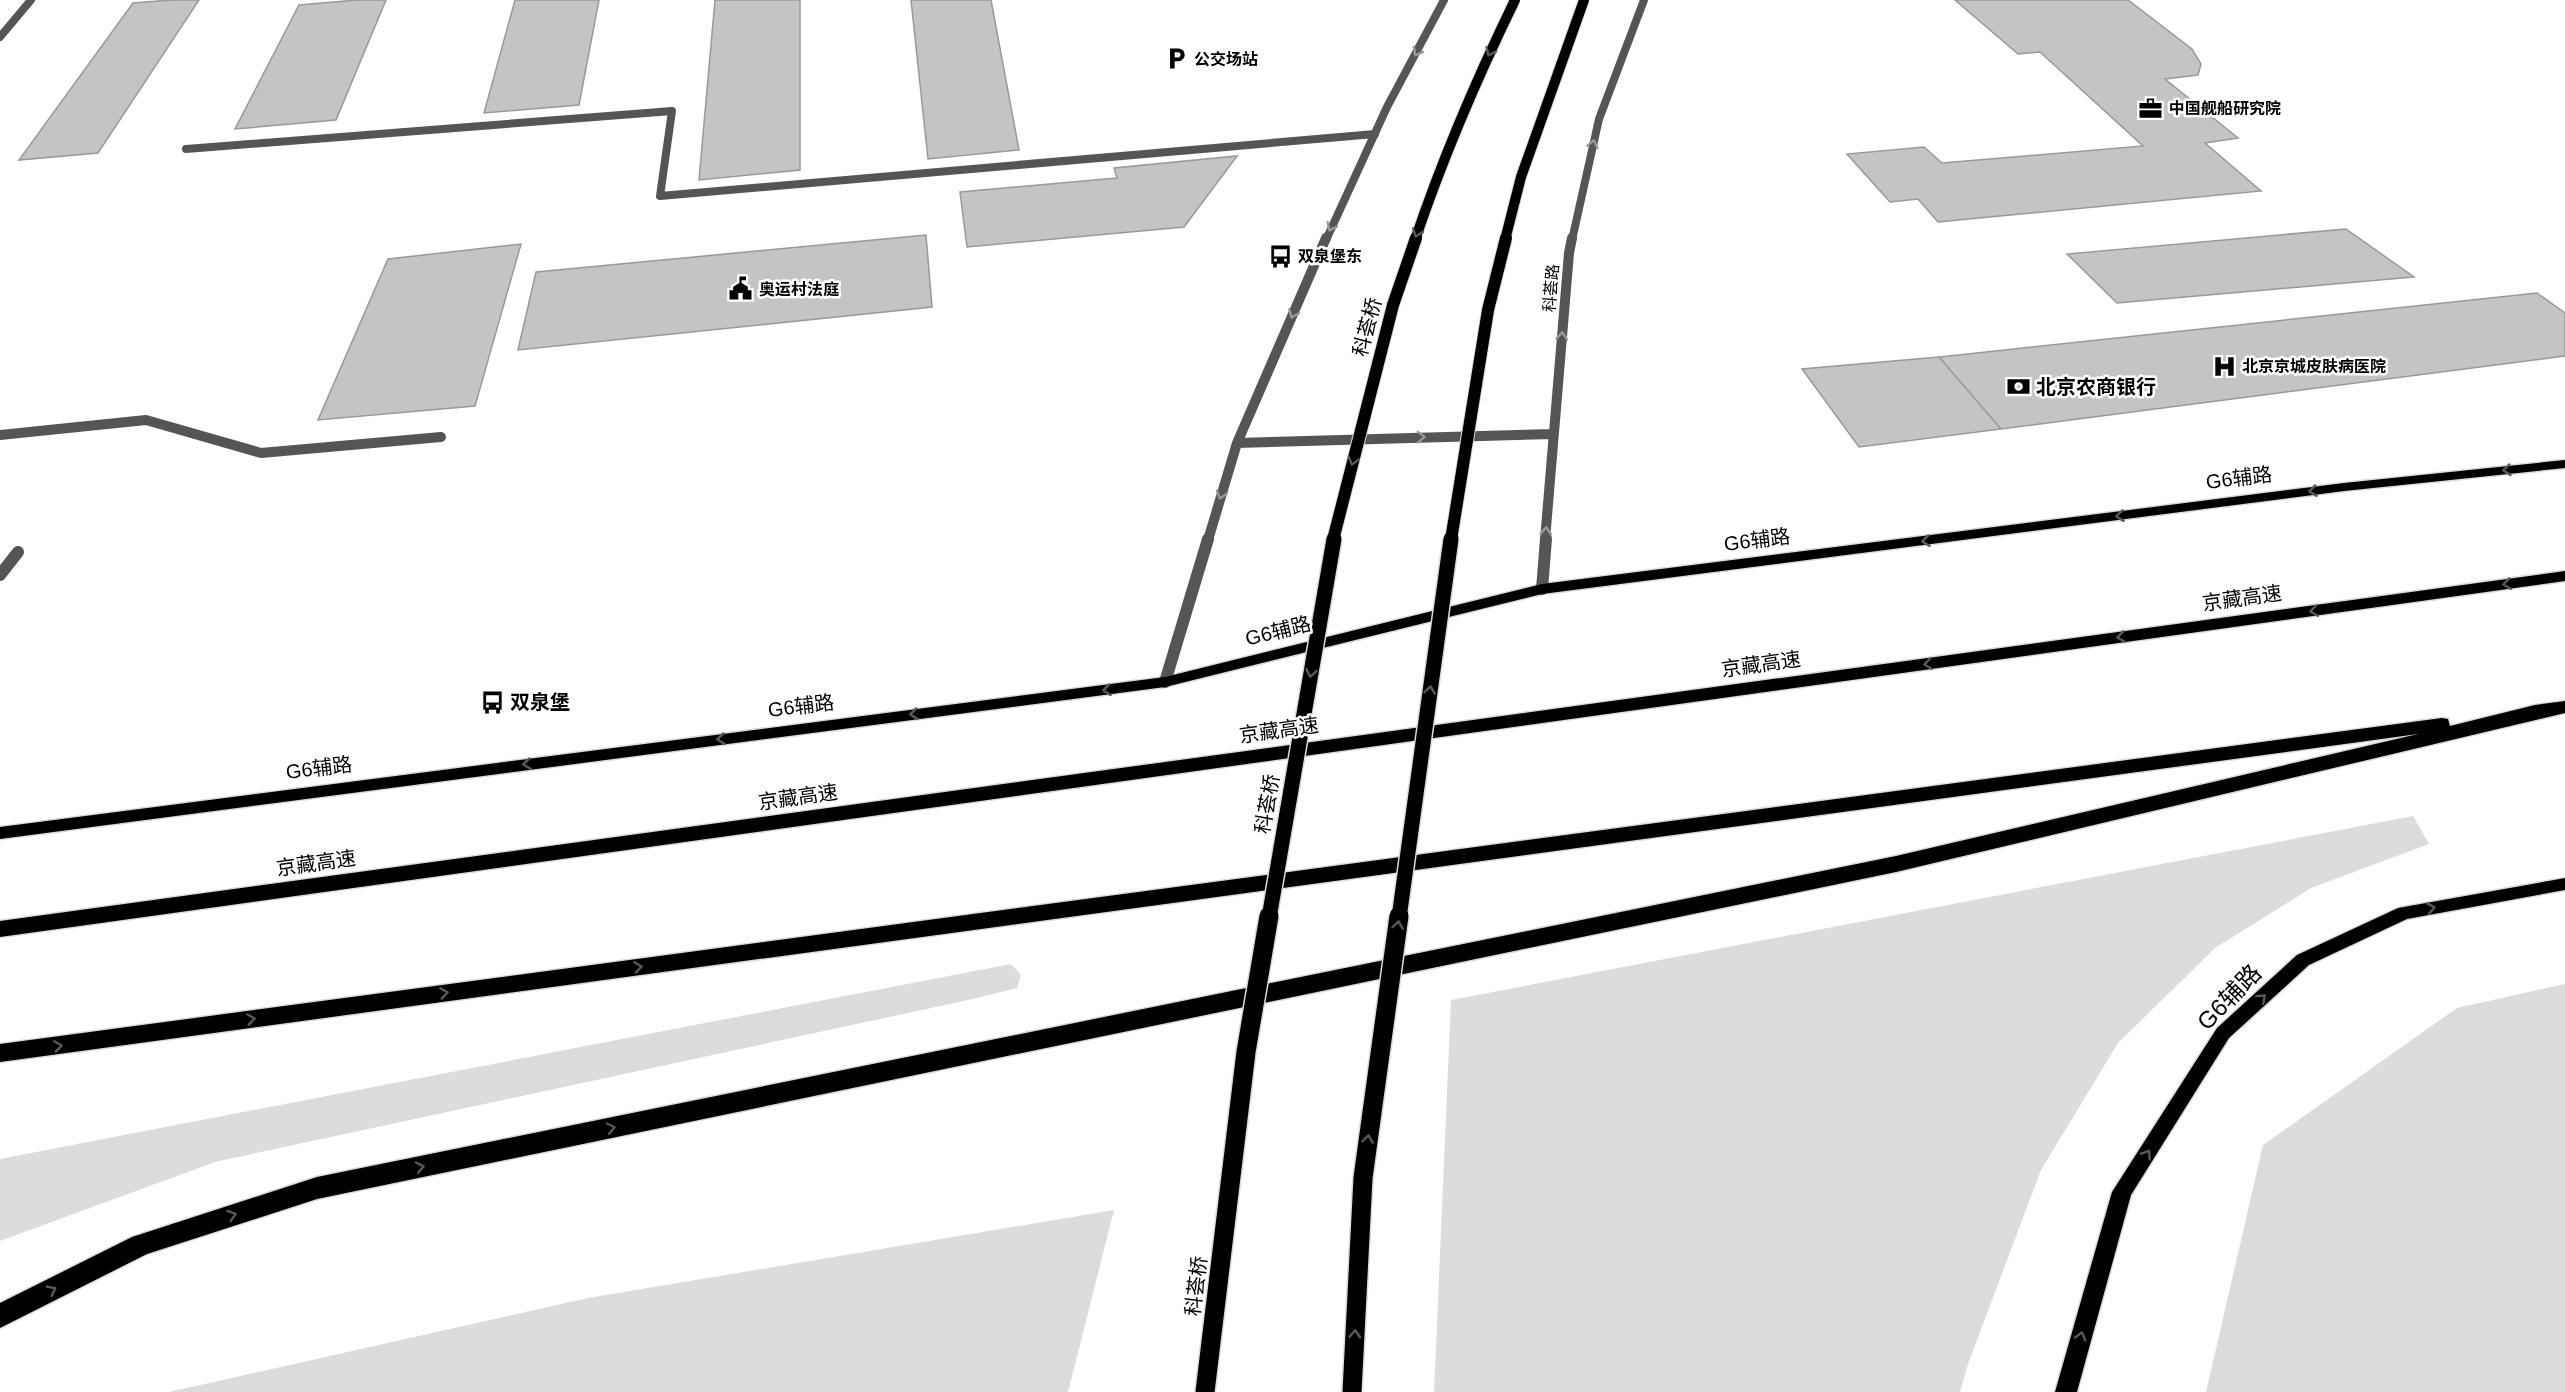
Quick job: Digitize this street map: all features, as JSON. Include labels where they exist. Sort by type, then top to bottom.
[{"type":"highway","name":"京藏高速","points":[[0,929],[2565,576]]},
{"type":"highway","points":[[0,1053],[2555,708]]},
{"type":"highway","points":[[0,1316],[141,1245],[317,1188],[1896,864],[2555,708]]},
{"type":"main road","name":"科荟桥","points":[[1204,1392],[1246,1052],[1334,536],[1393,305],[1441,164],[1480,72],[1515,0]]},
{"type":"main road","points":[[1352,1392],[1363,1178],[1449,552],[1486,322],[1521,177],[1584,0]]},
{"type":"main road","name":"G6辅路","points":[[0,833],[1166,682],[1542,589],[2344,488],[2565,464]]},
{"type":"main road","name":"G6辅路","points":[[2066,1392],[2122,1192],[2223,1033],[2303,960],[2404,913],[2565,884]]},
{"type":"street","points":[[0,37],[31,0]]},
{"type":"street","points":[[1166,682],[1237,442],[1316,261],[1375,134],[1444,0]]},
{"type":"street","name":"科荟路","points":[[1542,589],[1569,253],[1599,119],[1644,0]]},
{"type":"street","points":[[186,148],[672,111],[660,196],[1375,134]]},
{"type":"street","points":[[0,435],[146,420],[261,453],[441,437]]},
{"type":"street","points":[[1237,442],[1553,434]]},
{"type":"street","points":[[0,574],[18,552]]},
{"type":"shaded area","points":[[2413,816],[2429,844],[2311,888],[2215,948],[2118,1043],[2041,1170],[1968,1364],[1960,1392],[1434,1392],[1451,1000]]},
{"type":"shaded area","points":[[1011,964],[1021,975],[1017,988],[215,1162],[0,1241],[0,1159]]},
{"type":"shaded area","points":[[2565,984],[2565,1392],[2206,1392],[2263,1145],[2457,1008]]},
{"type":"shaded area","points":[[1114,1210],[1068,1392],[169,1392],[588,1298]]},
{"type":"building","points":[[199,0],[98,153],[19,160],[133,3]]},
{"type":"building","points":[[386,0],[336,120],[235,129],[299,5]]},
{"type":"building","points":[[515,0],[599,0],[579,105],[484,113]]},
{"type":"building","points":[[715,0],[800,0],[800,170],[699,180]]},
{"type":"building","points":[[911,0],[991,0],[1019,150],[928,159]]},
{"type":"building","name":"中国舰船研究院","points":[[1955,0],[2128,0],[2192,49],[2201,64],[2198,75],[2165,79],[2238,138],[2205,143],[2261,191],[1938,222],[1918,199],[1890,202],[1847,154],[1924,147],[1942,163],[2143,146],[2040,52],[2018,54]]},
{"type":"building","points":[[1237,156],[1184,227],[967,247],[960,192],[1117,178],[1114,168]]},
{"type":"building","points":[[2346,229],[2414,277],[2117,303],[2067,254]]},
{"type":"building","points":[[926,235],[932,307],[518,350],[536,272]]},
{"type":"building","points":[[521,244],[475,406],[318,420],[388,259]]},
{"type":"building","points":[[2537,293],[2565,313],[2565,356],[2001,429],[1939,357]]},
{"type":"building","points":[[1939,357],[2001,429],[1859,447],[1802,369]]},
{"type":"place","name":"公交场站","points":[[1176,59]]},
{"type":"place","name":"中国舰船研究院","points":[[2151,108]]},
{"type":"place","name":"双泉堡东","points":[[1280,256]]},
{"type":"place","name":"奥运村法庭","points":[[741,289]]},
{"type":"place","name":"北京京城皮肤病医院","points":[[2224,366]]},
{"type":"place","name":"北京农商银行","points":[[2018,387]]},
{"type":"place","name":"双泉堡","points":[[492,702]]}]
